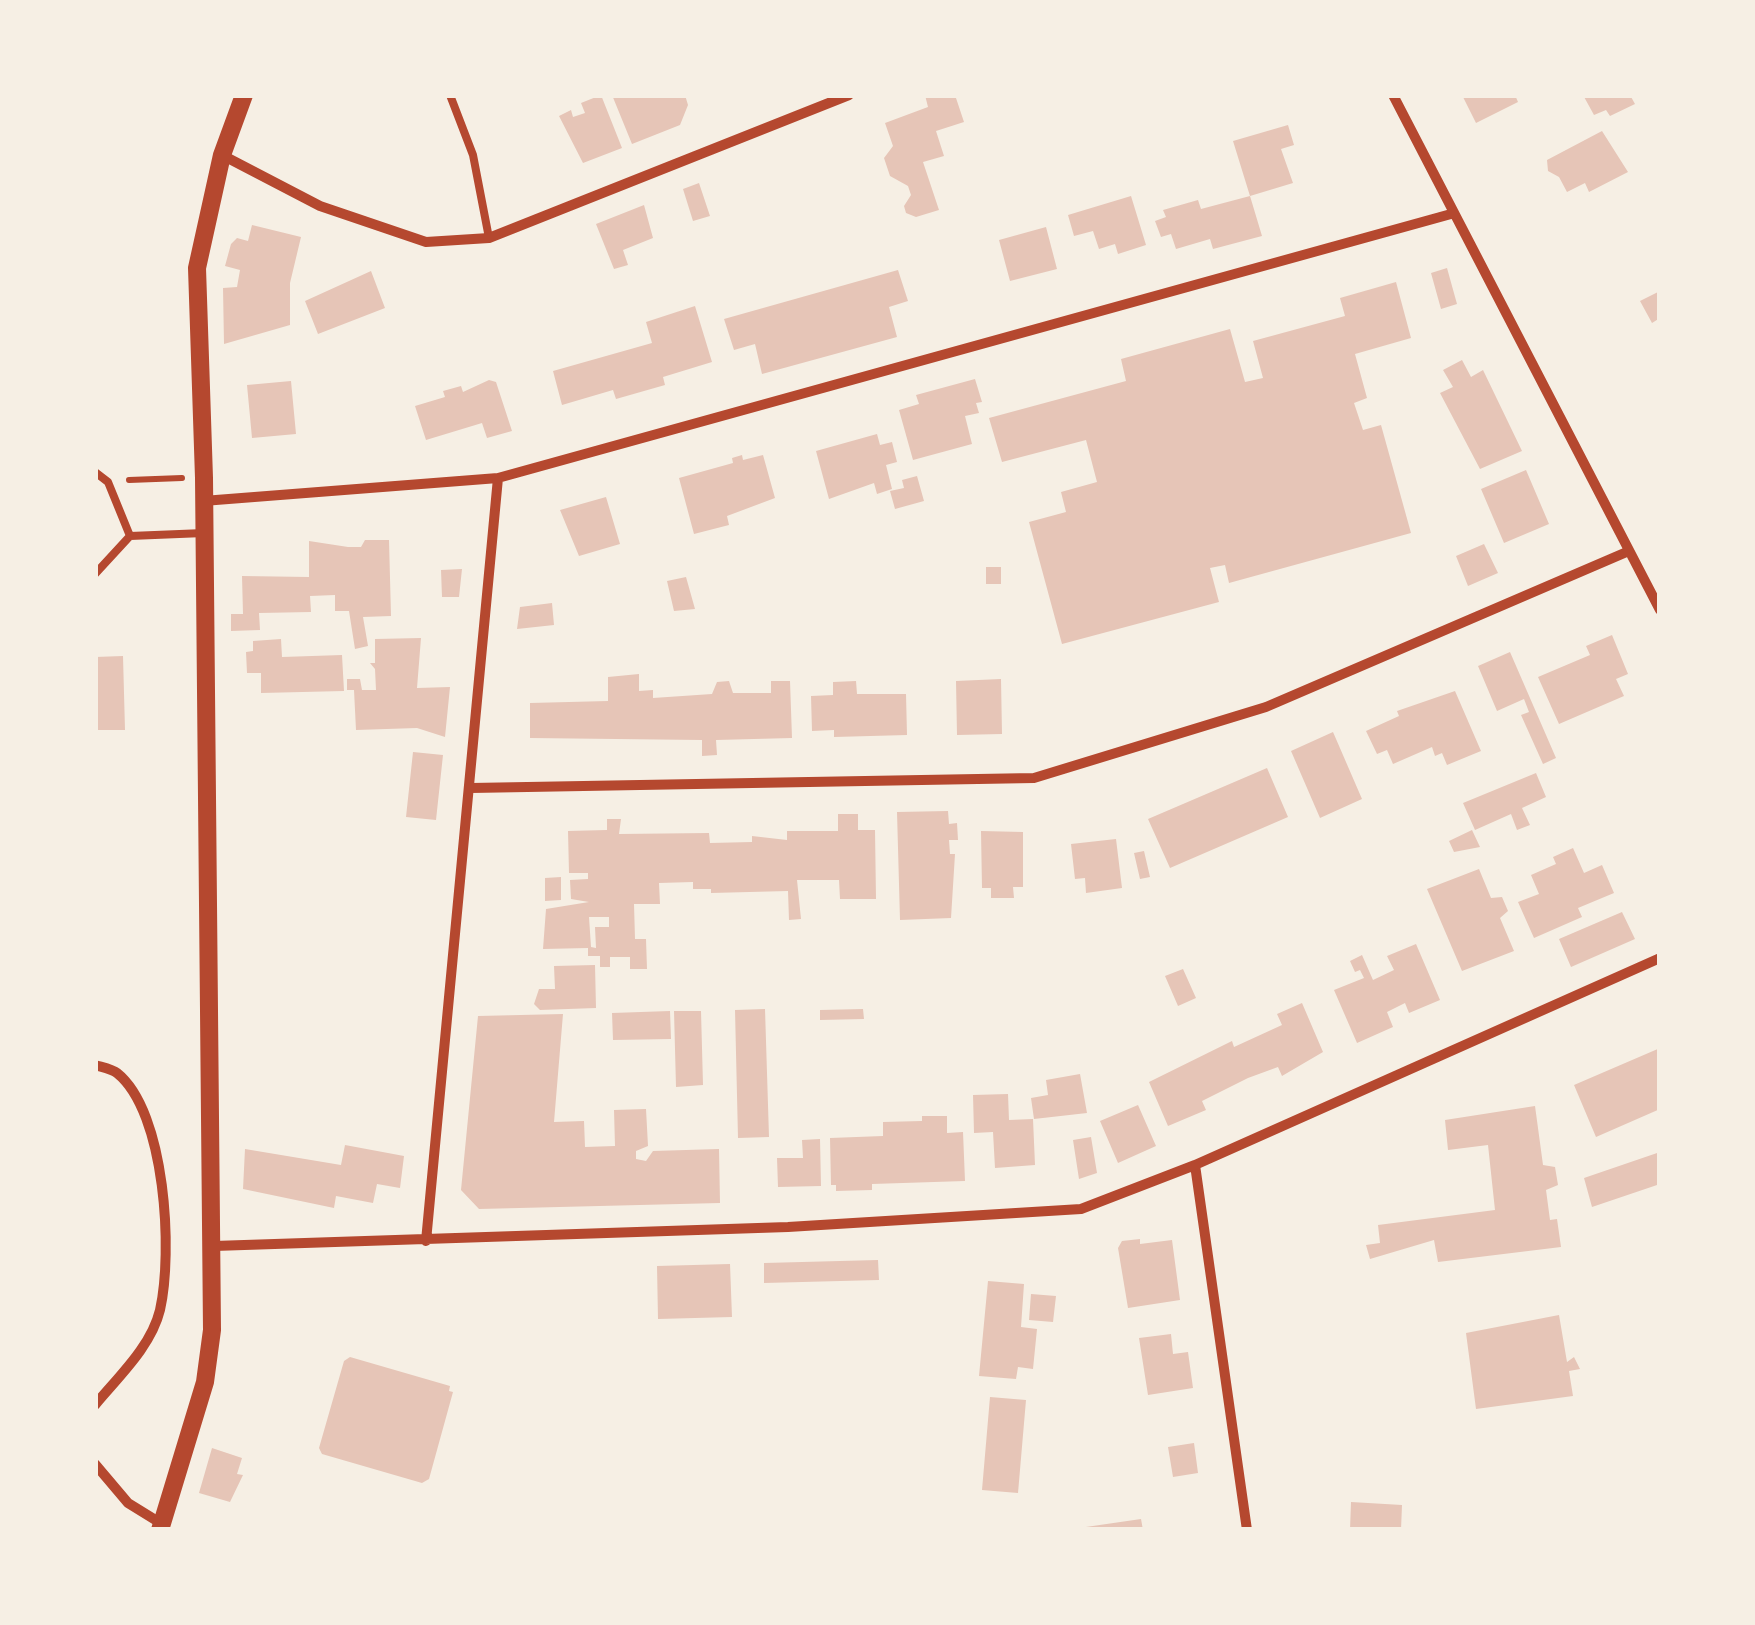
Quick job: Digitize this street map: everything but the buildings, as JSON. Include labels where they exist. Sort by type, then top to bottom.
[{"type":"street","points":[[95,1464],[128,1503],[161,1527],[204,1382],[212,1330],[204,533],[197,268],[222,155],[244,95]]},
{"type":"street","points":[[222,155],[320,206],[426,242],[488,238],[849,95]]},
{"type":"street","points":[[1392,95],[1628,551],[1657,596],[1660,610]]},
{"type":"street","points":[[203,500],[498,478],[1451,214]]},
{"type":"street","points":[[426,1241],[498,478]]},
{"type":"street","points":[[471,788],[1034,778],[1266,706],[1628,551]]},
{"type":"street","points":[[214,1246],[788,1227],[1081,1209],[1195,1165],[1660,958]]},
{"type":"street","points":[[95,1066],[116,1072],[148,1119],[160,1162],[164,1229],[160,1310],[144,1347],[95,1405]]},
{"type":"street","points":[[1195,1165],[1246,1530]]},
{"type":"lane","points":[[450,95],[473,155],[488,238]]},
{"type":"lane","points":[[95,472],[108,482],[130,536]]},
{"type":"lane","points":[[95,574],[130,536],[204,533]]},
{"type":"path","points":[[108,482],[175,478]]}]
